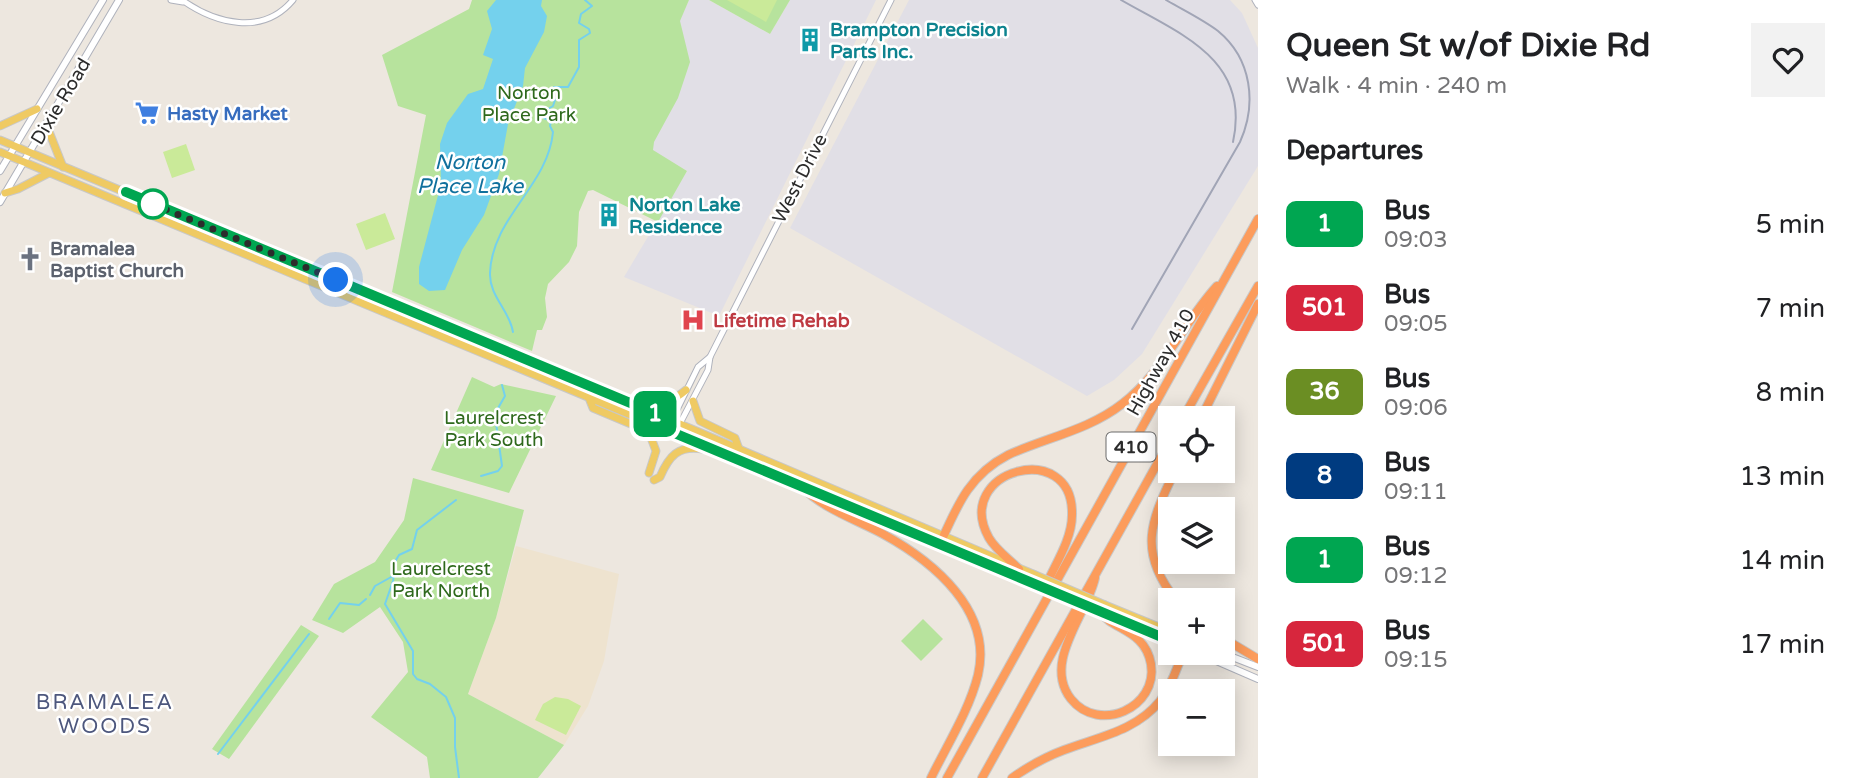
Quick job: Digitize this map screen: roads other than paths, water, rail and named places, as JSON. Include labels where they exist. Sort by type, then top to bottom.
[{"type":"highway","name":"Highway 410","points":[[947,778],[1258,219]]},
{"type":"highway","points":[[942,540],[968,487],[986,468],[1018,451],[1094,420],[1132,396],[1156,369],[1203,301],[1226,276]]},
{"type":"highway","points":[[1189,406],[1258,286]]},
{"type":"highway","points":[[1207,406],[1258,304]]},
{"type":"highway","name":"410","points":[[982,778],[1158,462]]},
{"type":"highway","points":[[1019,569],[990,540],[983,522],[983,508],[990,490],[1000,479],[1013,471],[1037,469],[1063,484],[1072,502],[1072,515],[1066,542],[1035,617]]},
{"type":"highway","points":[[1168,588],[1154,563],[1152,536],[1155,513],[1169,483]]},
{"type":"highway","points":[[800,485],[815,500],[883,534],[920,558],[946,582],[972,616],[980,645],[978,674],[972,693],[931,778]]},
{"type":"highway","points":[[1098,568],[1093,588],[1066,648],[1062,673],[1065,690],[1076,704],[1090,713],[1112,715],[1128,710],[1139,701],[1149,684],[1152,667],[1146,650],[1139,641],[1125,628],[1105,618],[1103,608]]},
{"type":"highway","points":[[1235,645],[1258,659]]},
{"type":"highway","points":[[1012,778],[1046,757],[1124,729],[1145,717],[1161,700],[1178,665]]},
{"type":"main road","name":"Dixie Road","points":[[0,171],[103,0]]},
{"type":"main road","name":"Dixie Road","points":[[0,202],[119,0]]},
{"type":"main road","points":[[0,126],[37,109]]},
{"type":"main road","points":[[46,124],[63,167]]},
{"type":"main road","points":[[0,140],[671,420],[1031,578],[1158,627]]},
{"type":"main road","points":[[0,152],[800,485],[1019,569],[1031,578]]},
{"type":"main road","points":[[5,193],[49,173]]},
{"type":"main road","points":[[296,276],[276,266],[275,261],[320,278],[326,276]]},
{"type":"main road","points":[[640,407],[657,407],[686,390]]},
{"type":"main road","points":[[589,398],[593,408],[643,429],[650,435],[656,451],[651,476],[660,477],[670,457],[689,447],[716,450]]},
{"type":"main road","points":[[693,401],[700,421],[735,438],[739,449]]},
{"type":"main road","points":[[1103,608],[1158,635]]},
{"type":"main road","points":[[1235,658],[1258,667]]},
{"type":"main road","points":[[1226,665],[1258,679]]},
{"type":"street","points":[[171,0],[183,1],[227,22],[244,24],[264,21],[293,0]]},
{"type":"street","name":"West Drive","points":[[671,432],[680,424],[693,401],[708,370],[710,356],[891,0]]},
{"type":"street","points":[[1255,0],[1258,5]]},
{"type":"street","name":"West Drive","points":[[671,432],[671,420],[686,390],[698,367],[710,356]]},
{"type":"water","name":"Norton Place Lake","points":[[496,0],[542,0],[541,6],[547,16],[544,32],[525,68],[523,86],[508,124],[499,174],[484,215],[462,250],[445,290],[429,291],[419,284],[419,267],[441,184],[440,144],[447,123],[468,94],[483,89],[493,59],[483,55],[492,29],[487,11]]},
{"type":"waterway","points":[[513,332],[493,289],[490,273],[493,253],[509,218],[531,186],[549,151],[553,132],[551,121],[544,118],[543,112],[553,106],[555,100],[550,92],[554,87],[568,87],[579,67],[579,40],[590,33],[589,29],[579,23],[581,14],[592,6],[585,0]]},
{"type":"waterway","points":[[481,476],[498,471],[502,466],[496,423],[497,410],[505,396],[502,385]]},
{"type":"waterway","points":[[456,500],[417,530],[412,549],[399,555],[385,604],[413,651],[413,674],[446,697],[455,718],[459,778]]},
{"type":"waterway","points":[[370,595],[375,586],[393,576]]},
{"type":"waterway","points":[[329,619],[340,603],[359,605],[366,599]]},
{"type":"waterway","points":[[218,754],[309,634]]},
{"type":"railway","points":[[1121,0],[1187,38],[1221,70],[1231,90],[1236,113],[1233,142]]},
{"type":"railway","points":[[1132,329],[1240,142],[1249,113],[1248,83],[1244,68],[1229,42],[1218,31],[1166,0]]},
{"type":"place","name":"Brampton Precision Parts Inc.","points":[[810,40]]},
{"type":"place","name":"Hasty Market","points":[[147,113]]},
{"type":"place","name":"Norton Lake Residence","points":[[609,215]]},
{"type":"place","name":"Bramalea Baptist Church","points":[[30,259]]},
{"type":"place","name":"Lifetime Rehab","points":[[693,320]]},
{"type":"district","name":"BRAMALEA WOODS","points":[[105,714]]},
{"type":"park label","name":"Norton Place Park","points":[[529,103]]},
{"type":"park label","name":"Laurelcrest Park South","points":[[494,428]]},
{"type":"park label","name":"Laurelcrest Park North","points":[[441,579]]}]
